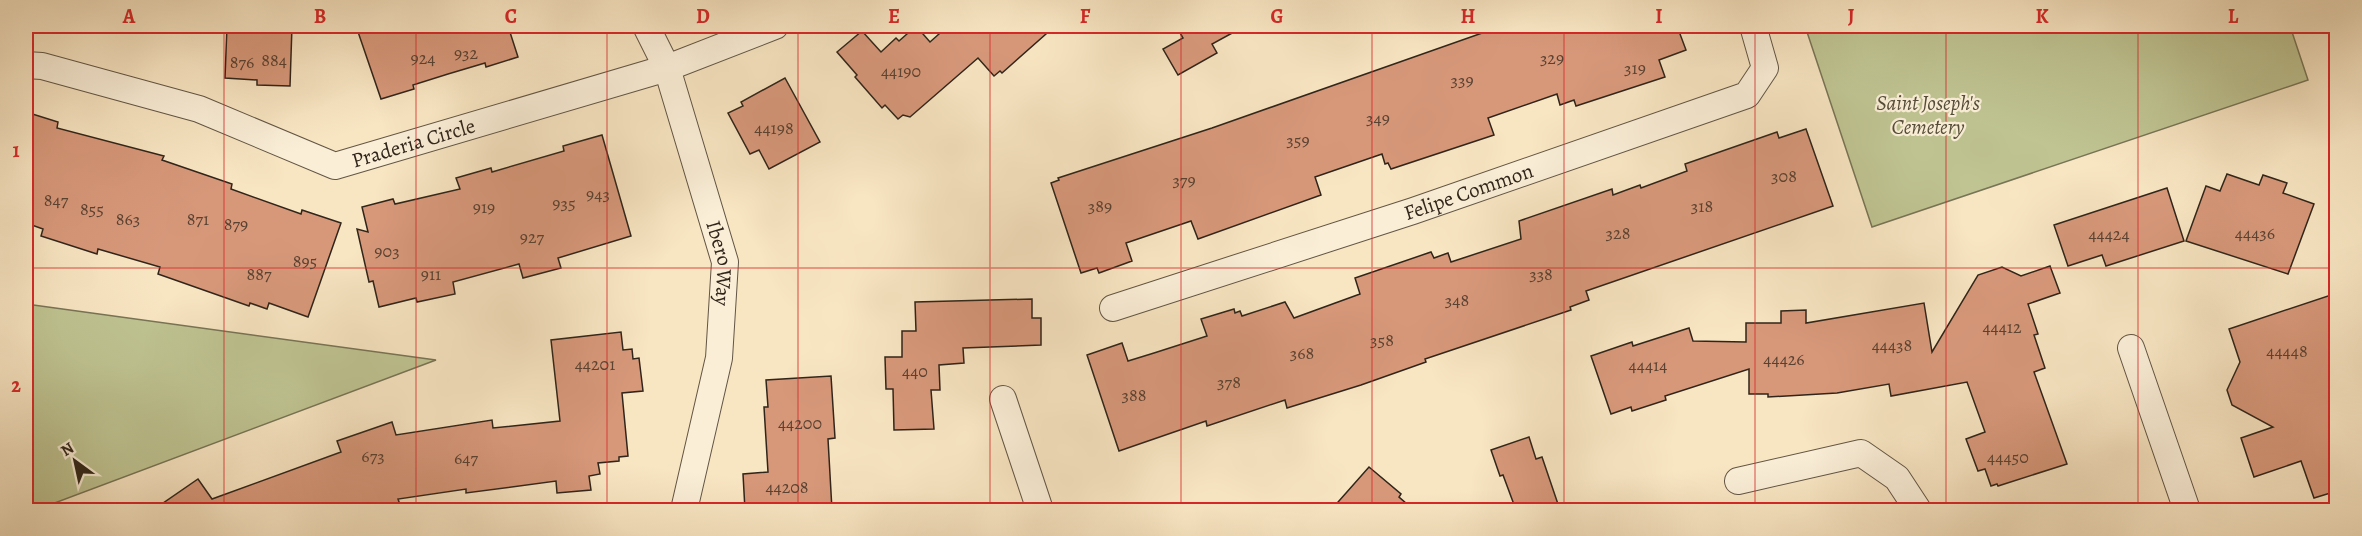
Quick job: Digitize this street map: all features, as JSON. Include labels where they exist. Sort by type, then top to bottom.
[{"type":"street","name":"Ibero Way","points":[[646,26],[667,68],[725,262],[719,358],[684,510]]},
{"type":"street","name":"Praderia Circle","points":[[26,65],[42,66],[199,109],[334,166],[667,68],[775,26]]},
{"type":"street","name":"Felipe Common","points":[[1113,308],[1413,212],[1747,95],[1765,68],[1753,26]]},
{"type":"street","points":[[2131,348],[2187,510]]},
{"type":"street","points":[[1003,399],[1040,510]]},
{"type":"street","points":[[1738,481],[1861,453],[1897,478],[1918,510]]},
{"type":"green space","name":"Saint Joseph's Cemetery","points":[[1805,26],[2290,26],[2308,80],[1872,227]]},
{"type":"green space","points":[[26,304],[436,360],[36,510],[26,510]]},
{"type":"building","points":[[227,26],[292,26],[290,86],[257,85],[257,80],[225,78]]},
{"type":"building","points":[[356,26],[508,26],[518,57],[486,67],[485,63],[448,74],[413,85],[414,89],[381,99]]},
{"type":"building","points":[[916,26],[930,42],[948,26],[1055,26],[1002,73],[1000,71],[994,76],[978,58],[910,117],[903,115],[898,119],[885,105],[882,108],[837,52],[862,31],[881,52],[896,38],[899,41]]},
{"type":"building","points":[[1176,26],[1245,26],[1212,44],[1217,53],[1178,75],[1163,49],[1183,38]]},
{"type":"building","points":[[1502,26],[1677,26],[1686,50],[1659,60],[1665,77],[1576,106],[1574,100],[1560,105],[1557,94],[1488,118],[1494,135],[1391,169],[1388,163],[1385,164],[1382,154],[1315,177],[1321,195],[1198,239],[1191,221],[1126,243],[1132,261],[1099,273],[1097,268],[1081,273],[1051,183],[1059,180],[1058,178],[1212,128]]},
{"type":"building","points":[[785,78],[820,142],[769,169],[759,150],[750,154],[728,113],[743,106],[741,102]]},
{"type":"building","points":[[26,112],[58,122],[57,128],[164,156],[162,160],[232,184],[231,189],[301,214],[302,210],[341,223],[308,317],[269,303],[267,309],[250,303],[249,306],[158,274],[160,267],[98,249],[97,254],[41,236],[43,229],[26,223]]},
{"type":"building","points":[[1806,129],[1833,206],[1586,291],[1589,300],[1570,307],[1571,310],[1425,359],[1426,362],[1361,385],[1287,408],[1285,400],[1207,426],[1206,421],[1119,451],[1087,355],[1122,343],[1128,361],[1154,353],[1207,336],[1201,319],[1234,309],[1235,313],[1240,311],[1242,316],[1285,302],[1294,318],[1360,294],[1355,278],[1431,252],[1434,258],[1448,253],[1451,262],[1521,239],[1519,221],[1612,189],[1613,195],[1640,185],[1641,188],[1687,171],[1685,164],[1777,132],[1779,138]]},
{"type":"building","points":[[602,135],[631,236],[558,258],[561,268],[523,278],[519,264],[453,282],[455,294],[417,302],[416,298],[379,307],[373,281],[369,282],[357,229],[368,232],[362,207],[393,199],[395,204],[460,189],[456,178],[491,168],[492,172],[564,151],[563,146]]},
{"type":"building","points":[[2227,174],[2259,185],[2263,175],[2287,183],[2283,193],[2314,204],[2288,274],[2186,241],[2206,186],[2220,191]]},
{"type":"building","points":[[2167,188],[2184,241],[2106,266],[2102,255],[2068,266],[2054,225]]},
{"type":"building","points":[[2050,266],[2060,293],[2028,304],[2038,334],[2034,335],[2045,368],[2034,372],[2067,464],[1998,486],[1997,484],[1991,486],[1985,469],[1978,471],[1966,439],[1985,432],[1967,382],[1891,396],[1889,384],[1837,393],[1768,397],[1768,394],[1749,394],[1749,369],[1665,396],[1666,400],[1632,411],[1631,407],[1611,414],[1591,356],[1632,342],[1633,346],[1689,328],[1693,341],[1746,342],[1746,323],[1781,323],[1781,311],[1806,310],[1806,323],[1924,303],[1932,352],[1978,275],[2002,267],[2021,276]]},
{"type":"building","points":[[2337,293],[2337,491],[2314,498],[2301,461],[2254,477],[2241,438],[2273,427],[2232,405],[2227,390],[2240,362],[2229,329]]},
{"type":"building","points":[[1032,299],[1032,318],[1041,318],[1041,345],[963,348],[964,363],[939,365],[940,390],[931,390],[934,429],[894,430],[893,389],[886,389],[885,357],[902,357],[902,331],[916,331],[915,302]]},
{"type":"building","points":[[621,332],[623,350],[632,349],[633,359],[639,358],[643,391],[622,393],[628,456],[619,457],[619,461],[598,463],[600,474],[589,476],[591,490],[557,493],[556,481],[466,493],[466,489],[398,499],[402,510],[153,510],[198,479],[212,499],[341,452],[337,441],[392,422],[396,435],[492,420],[493,428],[560,421],[551,340]]},
{"type":"building","points":[[831,376],[835,438],[828,439],[832,510],[745,510],[743,474],[768,472],[764,407],[768,407],[766,380]]},
{"type":"building","points":[[1529,437],[1536,459],[1542,457],[1560,510],[1516,510],[1503,475],[1500,476],[1491,450]]},
{"type":"building","points":[[1369,467],[1401,494],[1399,497],[1414,510],[1331,510]]}]
